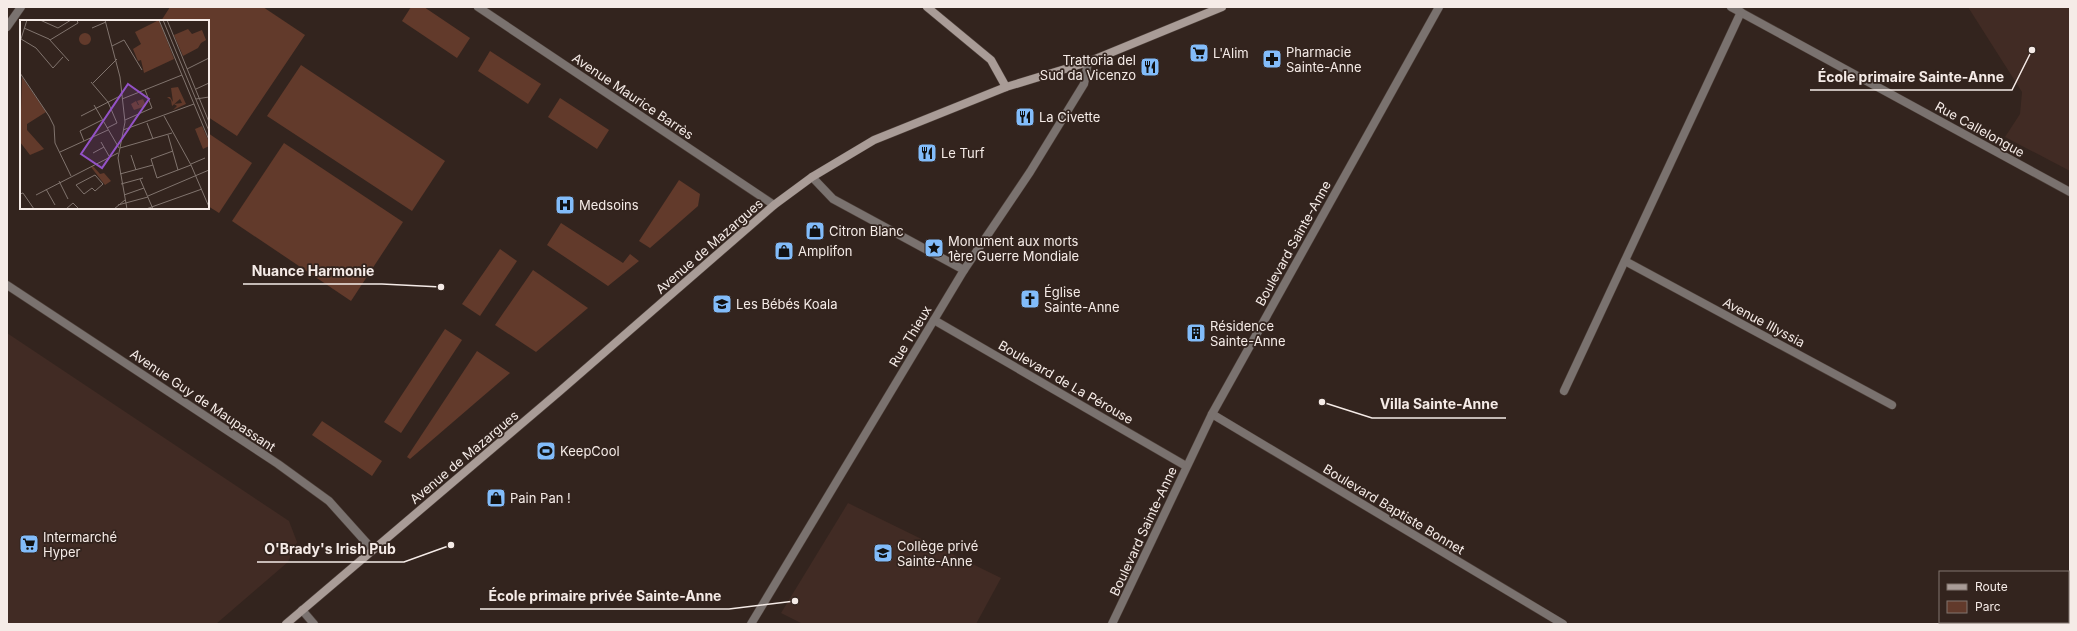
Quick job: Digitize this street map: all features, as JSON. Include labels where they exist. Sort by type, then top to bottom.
[{"type":"street","points":[[7,27],[20,7]]},
{"type":"street","name":"Avenue Maurice Barrès","points":[[478,7],[774,205]]},
{"type":"street","points":[[928,7],[991,60],[1006,87]]},
{"type":"street","name":"Avenue de Mazargues","points":[[286,624],[774,205],[812,177],[874,140],[1006,87],[1088,62],[1222,7]]},
{"type":"street","name":"Boulevard Sainte-Anne","points":[[1112,624],[1212,414],[1439,7]]},
{"type":"street","name":"Rue Callelongue","points":[[1731,7],[2070,192]]},
{"type":"street","points":[[1564,391],[1741,12]]},
{"type":"street","name":"Rue Thieux","points":[[750,624],[964,270],[1030,172],[1084,84],[1088,62]]},
{"type":"street","points":[[812,177],[833,199],[964,270]]},
{"type":"street","name":"Avenue Illyssia","points":[[1625,261],[1892,405]]},
{"type":"street","name":"Avenue Guy de Maupassant","points":[[7,285],[278,464],[329,501],[373,550]]},
{"type":"street","name":"Boulevard de La Pérouse","points":[[934,320],[1186,466]]},
{"type":"street","name":"Boulevard Baptiste Bonnet","points":[[1212,414],[1564,624]]},
{"type":"street","points":[[302,610],[314,624]]},
{"type":"shaded area","points":[[1968,7],[2070,7],[2070,171],[2005,137],[2020,114],[2022,92]]},
{"type":"shaded area","points":[[7,333],[289,521],[297,542],[288,562],[216,624],[7,624]]},
{"type":"shaded area","name":"Collège privé Sainte-Anne","points":[[848,503],[1001,578],[976,624],[803,624],[781,613]]},
{"type":"green space","points":[[170,7],[263,7],[305,35],[237,136],[209,118],[209,20],[162,20]]},
{"type":"green space","points":[[411,7],[424,7],[470,38],[457,58],[402,21]]},
{"type":"green space","points":[[490,51],[541,84],[528,104],[478,71]]},
{"type":"green space","points":[[301,65],[445,161],[412,211],[267,116]]},
{"type":"green space","points":[[560,98],[609,130],[597,149],[548,117]]},
{"type":"green space","points":[[209,134],[252,163],[219,213],[209,207]]},
{"type":"green space","points":[[284,143],[403,222],[351,301],[232,221]]},
{"type":"green space","points":[[679,180],[700,194],[698,206],[650,248],[639,241]]},
{"type":"green space","points":[[561,223],[623,263],[630,254],[639,261],[608,286],[547,245]]},
{"type":"green space","points":[[500,249],[517,261],[480,316],[462,304]]},
{"type":"green space","points":[[533,270],[588,308],[536,352],[495,325]]},
{"type":"green space","points":[[445,329],[462,340],[401,433],[384,422]]},
{"type":"green space","points":[[477,351],[510,373],[410,459],[407,457]]},
{"type":"green space","points":[[322,421],[382,461],[372,476],[312,435]]},
{"type":"place","name":"École primaire Sainte-Anne","points":[[2032,50]]},
{"type":"place","name":"L'Alim","points":[[1199,53]]},
{"type":"place","name":"Pharmacie Sainte-Anne","points":[[1272,59]]},
{"type":"place","name":"Trattoria del Sud da Vicenzo","points":[[1150,67]]},
{"type":"place","name":"La Civette","points":[[1025,117]]},
{"type":"place","name":"Le Turf","points":[[927,153]]},
{"type":"place","name":"Medsoins","points":[[565,205]]},
{"type":"place","name":"Citron Blanc","points":[[815,231]]},
{"type":"place","name":"Monument aux morts 1ère Guerre Mondiale","points":[[934,248]]},
{"type":"place","name":"Amplifon","points":[[784,251]]},
{"type":"place","name":"Nuance Harmonie","points":[[441,287]]},
{"type":"place","name":"Église Sainte-Anne","points":[[1030,299]]},
{"type":"place","name":"Les Bébés Koala","points":[[722,304]]},
{"type":"place","name":"Résidence Sainte-Anne","points":[[1196,333]]},
{"type":"place","name":"Villa Sainte-Anne","points":[[1322,402]]},
{"type":"place","name":"KeepCool","points":[[546,451]]},
{"type":"place","name":"Pain Pan !","points":[[496,498]]},
{"type":"place","name":"Intermarché Hyper","points":[[29,544]]},
{"type":"place","name":"O'Brady's Irish Pub","points":[[451,545]]},
{"type":"place","name":"Collège privé Sainte-Anne","points":[[883,553]]},
{"type":"place","name":"École primaire privée Sainte-Anne","points":[[795,601]]}]
